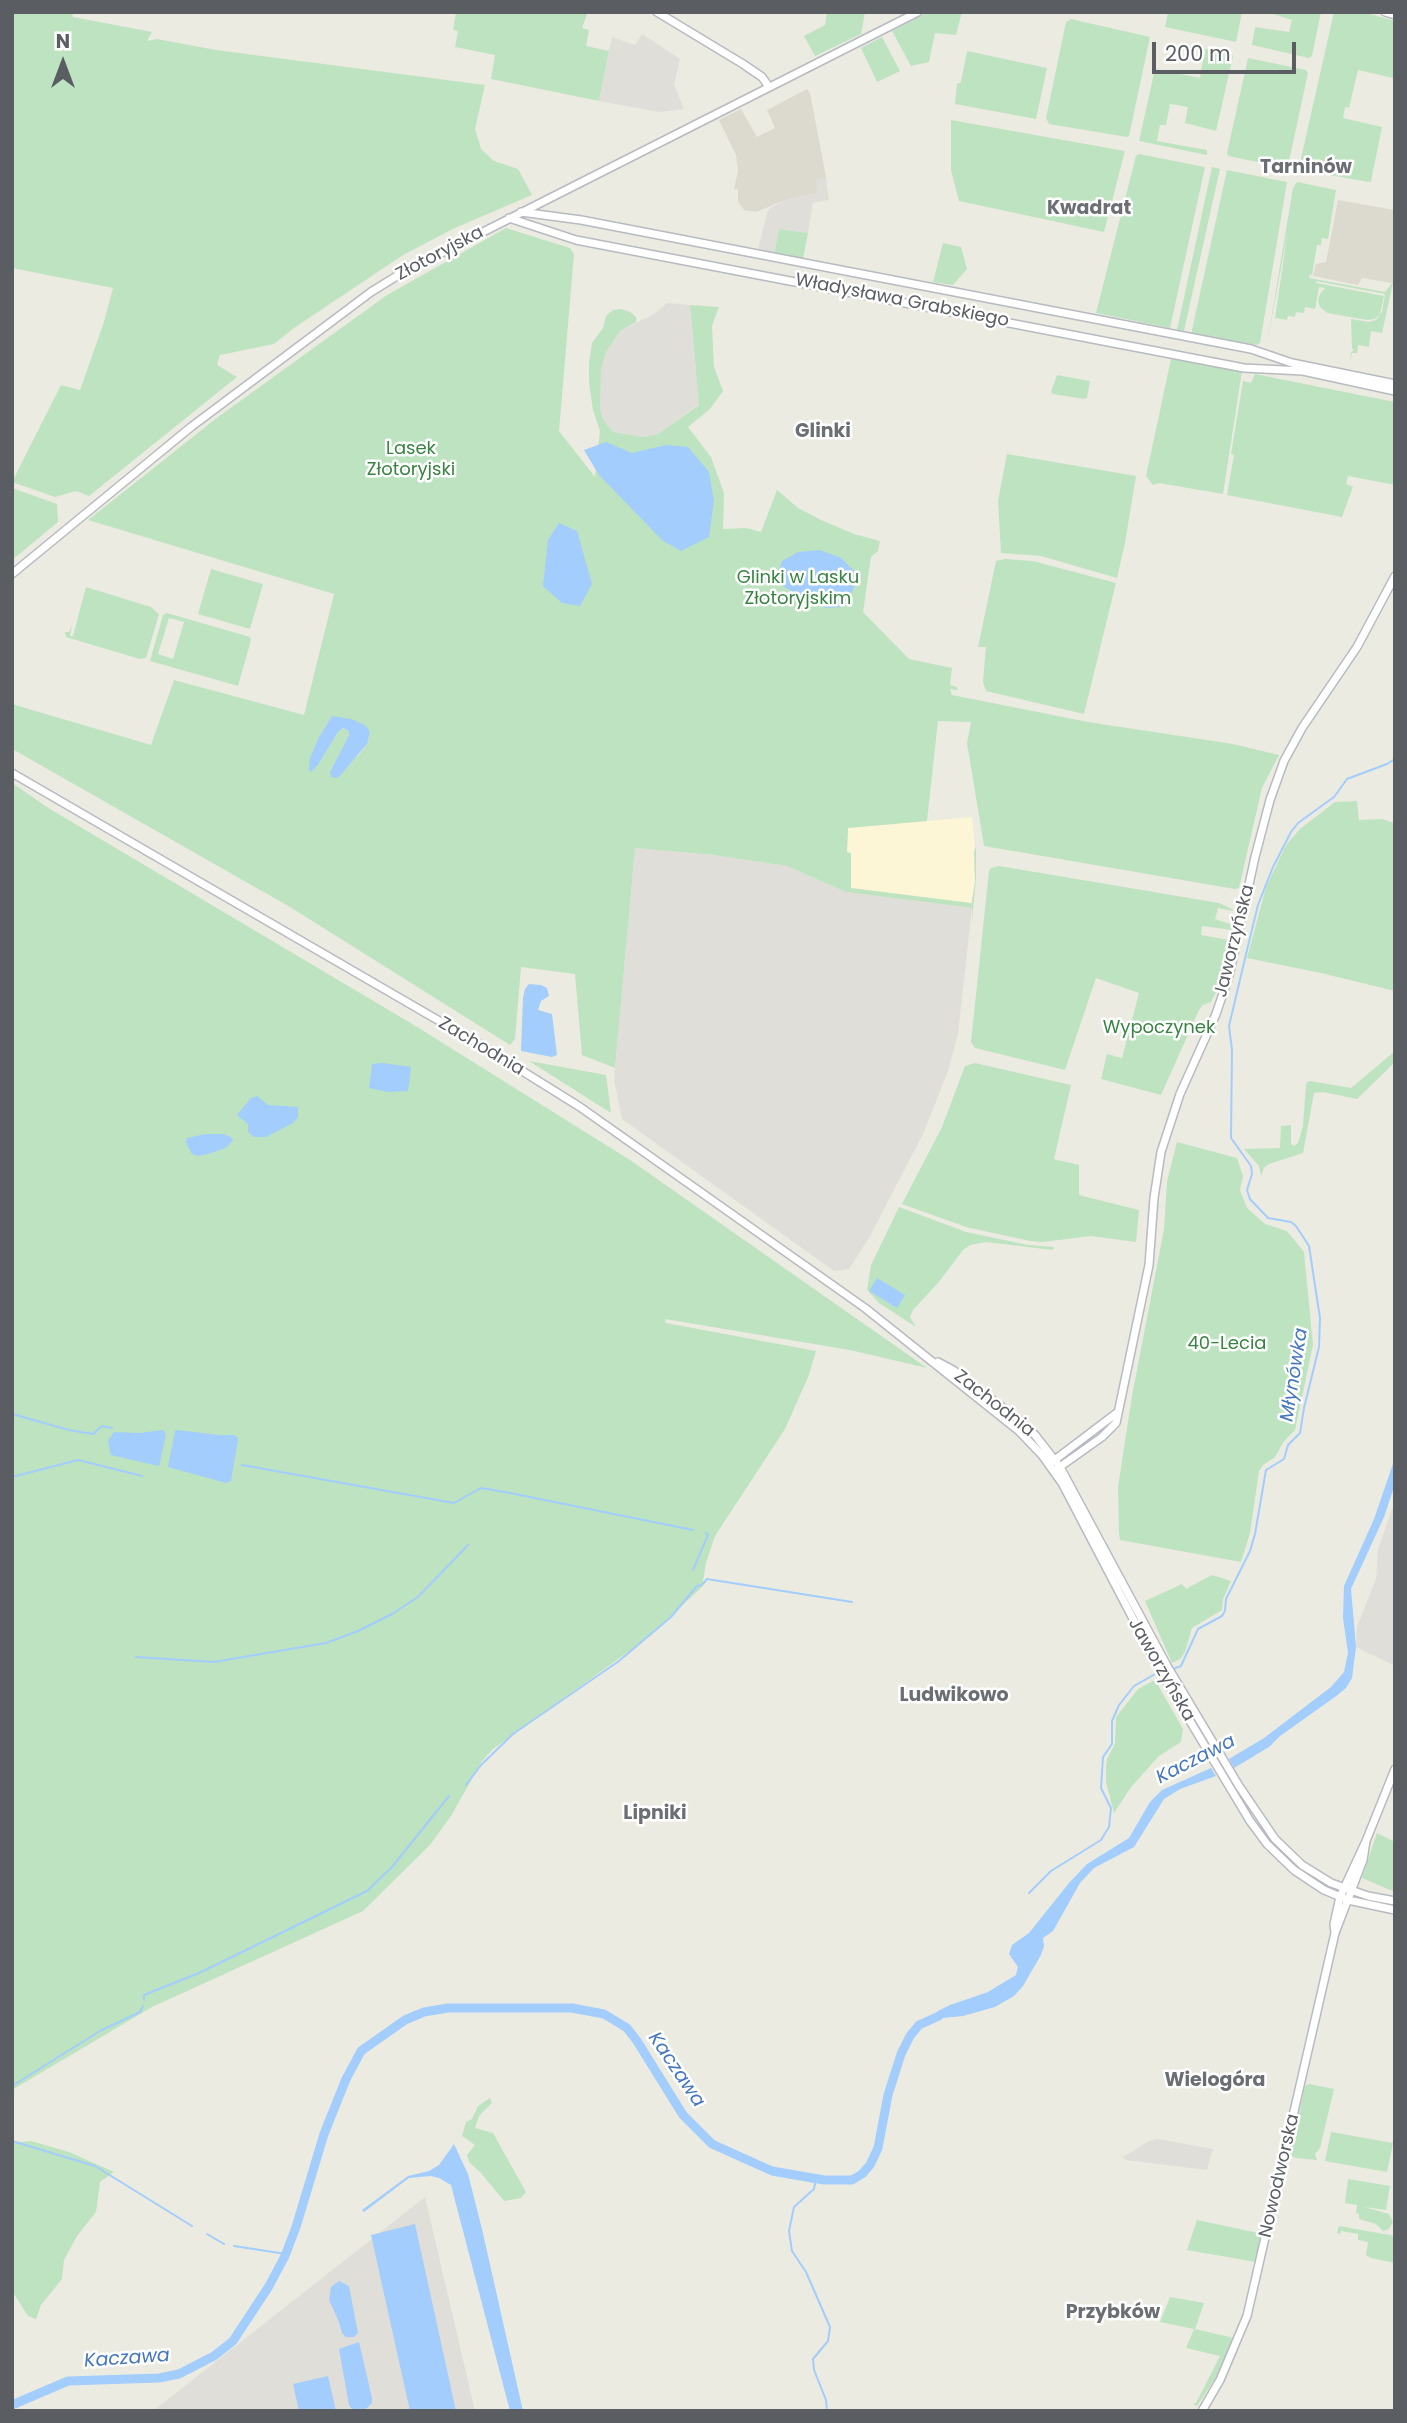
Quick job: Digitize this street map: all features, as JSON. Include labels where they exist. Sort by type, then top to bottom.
[{"type":"street","points":[[657,12],[743,64],[762,77],[769,87]]},
{"type":"street","name":"Złotoryjska","points":[[12,574],[191,427],[371,292],[428,258],[918,12]]},
{"type":"street","points":[[1385,12],[1395,15]]},
{"type":"street","points":[[551,197],[549,206],[552,216]]},
{"type":"street","name":"Władysława Grabskiego","points":[[521,212],[1251,349],[1298,367],[1395,391]]},
{"type":"street","name":"Władysława Grabskiego","points":[[509,218],[573,239],[1246,368],[1298,367],[1395,384]]},
{"type":"street","name":"Jaworzyńska","points":[[1395,576],[1357,647],[1302,728],[1284,761],[1270,800],[1229,976],[1216,1014],[1180,1094],[1161,1152],[1154,1198],[1150,1265],[1119,1411],[1054,1465],[1210,1754],[1264,1825],[1288,1853],[1318,1875],[1343,1888],[1395,1902]]},
{"type":"street","name":"Zachodnia","points":[[12,773],[479,1044],[580,1107],[855,1300],[1019,1431],[1054,1465]]},
{"type":"street","name":"Jaworzyńska","points":[[1162,1669],[1172,1674],[1218,1751],[1256,1831],[1279,1857],[1308,1881],[1340,1897],[1395,1910]]},
{"type":"street","name":"Nowodworska","points":[[1335,1933],[1334,1924],[1343,1888],[1366,1841],[1395,1769]]},
{"type":"street","name":"Nowodworska","points":[[1202,2411],[1220,2380],[1247,2316],[1335,1933],[1363,1860],[1366,1841]]},
{"type":"shaded area","points":[[642,34],[680,59],[674,84],[684,109],[659,112],[599,101],[612,37],[635,45]]},
{"type":"shaded area","points":[[807,89],[826,177],[816,180],[817,193],[788,199],[756,212],[744,210],[738,202],[738,189],[734,189],[738,171],[736,155],[719,120],[741,109],[757,137],[775,128],[767,110]]},
{"type":"shaded area","points":[[826,177],[829,200],[813,203],[808,233],[779,229],[774,254],[758,250],[770,208],[788,199],[816,193],[816,179]]},
{"type":"shaded area","points":[[1338,200],[1395,210],[1395,269],[1392,283],[1362,278],[1358,285],[1313,276],[1316,264],[1326,262]]},
{"type":"shaded area","points":[[667,303],[690,305],[699,404],[658,434],[643,437],[613,432],[604,421],[600,410],[601,370],[606,352],[620,331],[654,314]]},
{"type":"shaded area","points":[[972,817],[976,859],[973,908],[846,891],[848,828]]},
{"type":"shaded area","points":[[635,848],[713,855],[787,866],[846,892],[972,908],[958,1034],[948,1071],[923,1134],[869,1238],[849,1269],[834,1271],[622,1119],[614,1080]]},
{"type":"shaded area","points":[[1395,1501],[1395,1666],[1356,1647],[1357,1627],[1376,1579],[1378,1549]]},
{"type":"shaded area","points":[[1158,2139],[1213,2149],[1207,2170],[1126,2160],[1123,2157],[1149,2141]]},
{"type":"shaded area","points":[[425,2197],[475,2411],[153,2411]]},
{"type":"green space","points":[[12,12],[72,12],[73,17],[152,32],[147,41],[157,39],[216,50],[485,85],[475,129],[481,149],[494,161],[518,169],[532,195],[455,228],[403,255],[274,344],[220,355],[217,365],[237,377],[89,496],[76,491],[55,497],[12,482],[61,385],[80,390],[113,288],[12,268]]},
{"type":"green space","points":[[456,12],[588,12],[582,28],[589,30],[586,46],[609,51],[599,101],[491,79],[495,55],[455,47],[458,31],[453,30]]},
{"type":"green space","points":[[827,12],[865,12],[861,34],[815,56],[804,36],[825,25]]},
{"type":"green space","points":[[928,12],[962,12],[956,35],[935,33],[929,62],[911,66],[892,31]]},
{"type":"green space","points":[[1168,12],[1242,12],[1236,42],[1165,27]]},
{"type":"green space","points":[[1267,12],[1321,12],[1312,56],[1309,58],[1252,45],[1255,27],[1289,32],[1292,20]]},
{"type":"green space","points":[[1334,12],[1363,12],[1395,21],[1393,78],[1358,70],[1349,108],[1345,107],[1343,118],[1382,127],[1369,182],[1301,170],[1299,167]]},
{"type":"green space","points":[[1071,19],[1150,37],[1127,137],[1049,124],[1046,118],[1066,22]]},
{"type":"green space","points":[[882,37],[900,71],[877,82],[861,48]]},
{"type":"green space","points":[[1205,49],[1231,53],[1233,56],[1216,131],[1185,123],[1188,107],[1170,104],[1166,125],[1160,125],[1157,141],[1207,150],[1207,155],[1139,141],[1155,69],[1200,78]]},
{"type":"green space","points":[[967,51],[1047,68],[1036,119],[955,104],[957,84],[961,82]]},
{"type":"green space","points":[[1248,58],[1306,70],[1308,73],[1286,168],[1228,156]]},
{"type":"green space","points":[[951,120],[1125,151],[1104,232],[959,201],[951,170]]},
{"type":"green space","points":[[1139,154],[1205,167],[1170,328],[1096,313],[1136,156]]},
{"type":"green space","points":[[1212,167],[1220,169],[1184,331],[1177,330]]},
{"type":"green space","points":[[1227,170],[1287,182],[1260,343],[1256,345],[1192,333]]},
{"type":"green space","points":[[1297,182],[1336,190],[1328,239],[1322,238],[1321,245],[1317,245],[1312,275],[1310,274],[1309,278],[1385,292],[1392,283],[1395,269],[1382,333],[1371,331],[1369,347],[1358,345],[1357,353],[1352,353],[1350,363],[1351,352],[1354,350],[1351,319],[1369,322],[1376,320],[1382,312],[1385,294],[1316,281],[1384,296],[1380,314],[1375,319],[1367,320],[1327,313],[1320,307],[1318,300],[1325,288],[1319,287],[1315,309],[1305,307],[1304,313],[1296,312],[1295,317],[1288,316],[1287,320],[1275,318],[1288,230],[1267,344],[1293,188]]},
{"type":"green space","points":[[506,228],[570,248],[574,254],[559,431],[595,477],[600,431],[593,410],[589,362],[592,343],[603,328],[606,316],[613,310],[621,309],[636,317],[636,322],[620,331],[606,352],[601,370],[600,410],[604,421],[613,432],[643,437],[658,434],[699,405],[690,305],[719,307],[712,326],[714,367],[723,391],[710,409],[688,427],[711,457],[724,493],[723,529],[746,528],[761,532],[777,490],[798,508],[821,520],[854,534],[880,541],[878,551],[871,557],[863,612],[909,659],[952,668],[950,685],[958,690],[950,689],[952,695],[1088,722],[1233,744],[1279,755],[1262,788],[1239,888],[984,846],[967,743],[971,722],[938,721],[927,821],[848,828],[847,852],[851,853],[851,888],[971,903],[971,906],[976,846],[976,878],[972,920],[972,908],[846,892],[787,866],[713,855],[635,848],[615,1068],[582,1055],[575,974],[521,967],[515,1039],[510,1045],[290,907],[12,751],[12,704],[151,745],[174,680],[304,715],[334,594],[88,520],[218,417],[387,295]],"holes":[[[327,723],[370,732],[367,744],[358,756],[330,772],[349,735],[348,730],[343,728],[318,765],[310,772],[310,758]]]},
{"type":"green space","points":[[779,229],[808,233],[803,259],[774,254]]},
{"type":"green space","points":[[943,243],[961,247],[967,269],[953,285],[933,282]]},
{"type":"green space","points":[[1171,359],[1242,371],[1223,494],[1159,483],[1153,485],[1146,476]]},
{"type":"green space","points":[[1255,374],[1395,402],[1395,485],[1348,476],[1346,484],[1353,487],[1342,517],[1227,495],[1243,381],[1251,383]]},
{"type":"green space","points":[[1057,375],[1090,381],[1087,398],[1053,394],[1051,392]]},
{"type":"green space","points":[[1007,454],[1136,476],[1117,578],[1041,556],[1001,553],[998,501]]},
{"type":"green space","points":[[12,488],[57,504],[58,522],[12,560]]},
{"type":"green space","points":[[996,561],[1033,561],[1116,583],[1084,714],[986,691],[983,682],[986,647],[978,647]]},
{"type":"green space","points":[[211,569],[263,584],[250,629],[198,614]]},
{"type":"green space","points":[[86,587],[151,607],[159,614],[146,658],[140,659],[66,637],[65,632],[69,632],[72,624],[70,636],[73,636]]},
{"type":"green space","points":[[167,613],[250,637],[238,686],[150,661],[163,615]],"holes":[[[169,618],[184,622],[173,659],[158,654]]]},
{"type":"green space","points":[[12,783],[50,809],[414,1025],[630,1160],[927,1368],[850,1350],[665,1319],[666,1323],[816,1351],[809,1375],[785,1429],[715,1536],[702,1587],[646,1639],[493,1749],[482,1761],[451,1816],[430,1845],[363,1911],[152,2007],[12,2090],[14,2018]]},
{"type":"green space","points":[[1357,801],[1359,820],[1382,819],[1395,823],[1395,991],[1247,958],[1266,887],[1286,845],[1300,829],[1335,802]]},
{"type":"green space","name":"Wypoczynek","points":[[999,866],[1219,903],[1232,909],[1233,911],[1218,908],[1215,919],[1233,925],[1232,930],[1202,926],[1201,935],[1229,940],[1216,992],[1211,1002],[1199,1010],[1161,1095],[1101,1079],[1107,1054],[1122,1058],[1139,993],[1096,978],[1065,1070],[975,1048],[971,1042],[989,871]]},
{"type":"green space","points":[[1395,1051],[1395,1062],[1357,1099],[1323,1092],[1314,1093],[1303,1153],[1269,1164],[1261,1176],[1259,1166],[1244,1149],[1280,1148],[1281,1126],[1291,1125],[1291,1144],[1294,1146],[1298,1143],[1303,1126],[1306,1083],[1310,1081],[1351,1088]]},
{"type":"green space","points":[[529,1061],[606,1075],[611,1113]]},
{"type":"green space","points":[[975,1063],[1071,1085],[1054,1159],[1079,1165],[1079,1195],[1139,1210],[1136,1242],[1091,1236],[1030,1241],[966,1227],[902,1204],[942,1127],[965,1066]]},
{"type":"green space","name":"40-Lecia","points":[[1177,1142],[1237,1158],[1243,1176],[1240,1190],[1247,1208],[1265,1224],[1287,1231],[1304,1252],[1313,1345],[1295,1430],[1284,1441],[1275,1457],[1259,1471],[1250,1533],[1241,1562],[1120,1540],[1118,1487],[1132,1396],[1164,1229],[1167,1182]]},
{"type":"green space","points":[[899,1207],[966,1232],[1028,1245],[1054,1247],[1053,1250],[986,1242],[970,1245],[913,1310],[910,1317],[916,1327],[879,1303],[867,1290],[871,1265]]},
{"type":"green space","points":[[1212,1575],[1231,1581],[1223,1599],[1222,1610],[1192,1628],[1185,1652],[1180,1659],[1172,1663],[1145,1601],[1182,1584],[1186,1589]]},
{"type":"green space","points":[[1155,1680],[1183,1729],[1181,1742],[1159,1756],[1131,1787],[1114,1813],[1106,1782],[1106,1767],[1115,1744],[1116,1717],[1138,1689]]},
{"type":"green space","points":[[1377,1833],[1395,1842],[1395,1892],[1362,1878]]},
{"type":"green space","points":[[1309,2084],[1334,2089],[1320,2148],[1315,2154],[1317,2160],[1290,2155],[1305,2086]]},
{"type":"green space","points":[[490,2098],[492,2103],[479,2116],[475,2128],[493,2133],[526,2192],[521,2198],[504,2201],[469,2162],[467,2155],[475,2145],[462,2136],[466,2122],[472,2119],[478,2106]]},
{"type":"green space","points":[[1331,2132],[1393,2143],[1387,2172],[1325,2161]]},
{"type":"green space","points":[[31,2141],[69,2152],[114,2172],[100,2182],[96,2212],[77,2236],[64,2260],[62,2279],[41,2305],[36,2319],[28,2316],[12,2291],[12,2143]]},
{"type":"green space","points":[[1348,2179],[1390,2186],[1386,2210],[1364,2207],[1389,2214],[1393,2222],[1389,2229],[1383,2231],[1376,2224],[1359,2219],[1359,2214],[1356,2213],[1357,2205],[1345,2203]]},
{"type":"green space","points":[[1197,2220],[1263,2234],[1256,2262],[1187,2250]]},
{"type":"green space","points":[[1339,2226],[1395,2236],[1395,2263],[1366,2255],[1368,2242],[1358,2240],[1358,2234],[1341,2231],[1340,2234],[1337,2233]]},
{"type":"green space","points":[[1170,2297],[1204,2303],[1195,2329],[1234,2338],[1216,2377],[1197,2406],[1193,2404],[1196,2403],[1220,2356],[1186,2348],[1194,2329],[1160,2322]]},
{"type":"water","points":[[606,442],[632,453],[666,445],[688,447],[709,472],[714,500],[709,537],[681,551],[663,541],[599,475],[584,450]]},
{"type":"water","points":[[559,523],[577,531],[592,584],[580,606],[562,603],[543,586],[548,540]]},
{"type":"water","points":[[820,550],[841,558],[854,571],[855,585],[841,607],[827,608],[811,603],[781,585],[777,577],[782,561],[798,552]]},
{"type":"water","points":[[332,716],[351,719],[365,725],[370,732],[367,744],[338,778],[331,777],[330,772],[349,735],[348,730],[343,728],[318,765],[311,772],[309,770],[310,758]]},
{"type":"water","points":[[529,984],[547,988],[549,996],[541,1001],[538,1010],[552,1014],[557,1055],[552,1057],[521,1051],[523,998]]},
{"type":"water","points":[[372,1064],[411,1067],[408,1091],[388,1092],[369,1088]]},
{"type":"water","points":[[257,1096],[268,1105],[298,1107],[298,1117],[293,1123],[266,1137],[254,1137],[248,1132],[248,1124],[237,1115],[251,1098]]},
{"type":"water","points":[[223,1134],[233,1140],[226,1148],[197,1156],[192,1154],[186,1143],[187,1138]]},
{"type":"water","points":[[877,1278],[905,1295],[897,1308],[869,1291]]},
{"type":"water","points":[[163,1430],[166,1434],[159,1466],[111,1455],[108,1441],[114,1432]]},
{"type":"water","points":[[177,1430],[234,1435],[238,1438],[231,1481],[226,1483],[168,1467]]},
{"type":"water","points":[[1395,1458],[1395,1484],[1384,1517],[1351,1589],[1356,1647],[1352,1678],[1346,1688],[1335,1697],[1280,1736],[1269,1747],[1234,1768],[1229,1759],[1264,1738],[1331,1687],[1344,1672],[1348,1653],[1343,1618],[1344,1586],[1374,1519]]},
{"type":"water","points":[[1211,1768],[1216,1776],[1180,1789],[1164,1799],[1134,1847],[1094,1868],[1080,1883],[1053,1931],[1043,1938],[1041,1955],[1014,1996],[995,2007],[963,2016],[931,2019],[938,2011],[988,1992],[1016,1975],[1018,1967],[1009,1954],[1012,1945],[1029,1933],[1069,1883],[1087,1864],[1129,1838],[1150,1802],[1162,1790]]},
{"type":"water","points":[[454,2144],[468,2174],[523,2411],[510,2411],[451,2185],[431,2176],[409,2178],[364,2212],[362,2210],[408,2176],[429,2171],[439,2165]]},
{"type":"water","points":[[415,2224],[456,2411],[410,2411],[371,2235]]},
{"type":"water","points":[[339,2281],[349,2286],[358,2333],[354,2337],[346,2337],[342,2333],[329,2300],[331,2287]]},
{"type":"water","points":[[359,2342],[372,2403],[357,2411],[349,2405],[339,2349]]},
{"type":"water","points":[[328,2376],[336,2411],[299,2411],[293,2384]]},
{"type":"waterway","name":"Młynówka","points":[[1173,1669],[1181,1666],[1198,1629],[1222,1616],[1225,1611],[1226,1599],[1250,1551],[1255,1534],[1266,1470],[1284,1459],[1288,1445],[1300,1433],[1319,1347],[1320,1318],[1309,1246],[1291,1222],[1268,1218],[1250,1199],[1247,1190],[1252,1174],[1251,1166],[1231,1138],[1232,1050],[1229,1026],[1258,905],[1273,867],[1298,823],[1334,797],[1347,779],[1395,759]]},
{"type":"waterway","points":[[12,1414],[93,1434],[102,1426],[112,1428]]},
{"type":"waterway","points":[[12,1477],[78,1460],[142,1476]]},
{"type":"waterway","points":[[242,1465],[454,1503],[481,1488],[693,1530]]},
{"type":"waterway","points":[[693,1570],[708,1535],[706,1533]]},
{"type":"waterway","points":[[136,1657],[214,1662],[326,1643],[358,1631],[418,1597],[468,1545]]},
{"type":"waterway","points":[[466,1785],[481,1765],[513,1734],[619,1661],[671,1617],[697,1586],[707,1579],[852,1602]]},
{"type":"waterway","name":"Młynówka","points":[[1029,1893],[1051,1871],[1101,1840],[1109,1827],[1111,1808],[1101,1788],[1103,1757],[1112,1744],[1112,1721],[1119,1705],[1134,1686],[1157,1673]]},
{"type":"waterway","points":[[144,2000],[144,1995],[199,1973],[367,1891],[392,1867],[449,1796]]},
{"type":"waterway","points":[[12,2086],[100,2031],[140,2012],[143,2006]]},
{"type":"waterway","name":"Kaczawa","points":[[12,2405],[68,2381],[159,2378],[179,2374],[214,2356],[233,2341],[285,2256],[324,2134],[346,2079],[361,2051],[405,2020],[424,2012],[448,2008],[572,2008],[604,2014],[627,2028],[683,2115],[712,2144],[772,2171],[824,2180],[852,2180],[870,2165],[878,2148],[888,2095],[901,2054],[919,2025],[939,2016]]},
{"type":"waterway","points":[[12,2141],[95,2166],[192,2226]]},
{"type":"waterway","points":[[816,2179],[814,2189],[794,2207],[789,2231],[792,2251],[806,2272],[830,2327],[828,2341],[813,2359],[827,2411]]},
{"type":"waterway","points":[[207,2234],[224,2244]]},
{"type":"waterway","points":[[234,2246],[286,2254]]},
{"type":"district","name":"Tarninów","points":[[1306,168]]},
{"type":"district","name":"Kwadrat","points":[[1089,209]]},
{"type":"district","name":"Glinki","points":[[823,432]]},
{"type":"district","name":"Ludwikowo","points":[[954,1696]]},
{"type":"district","name":"Lipniki","points":[[655,1814]]},
{"type":"district","name":"Wielogóra","points":[[1215,2081]]},
{"type":"district","name":"Przybków","points":[[1113,2313]]},
{"type":"park label","name":"Lasek Złotoryjski","points":[[411,459]]},
{"type":"park label","name":"Glinki w Lasku Złotoryjskim","points":[[798,588]]}]
